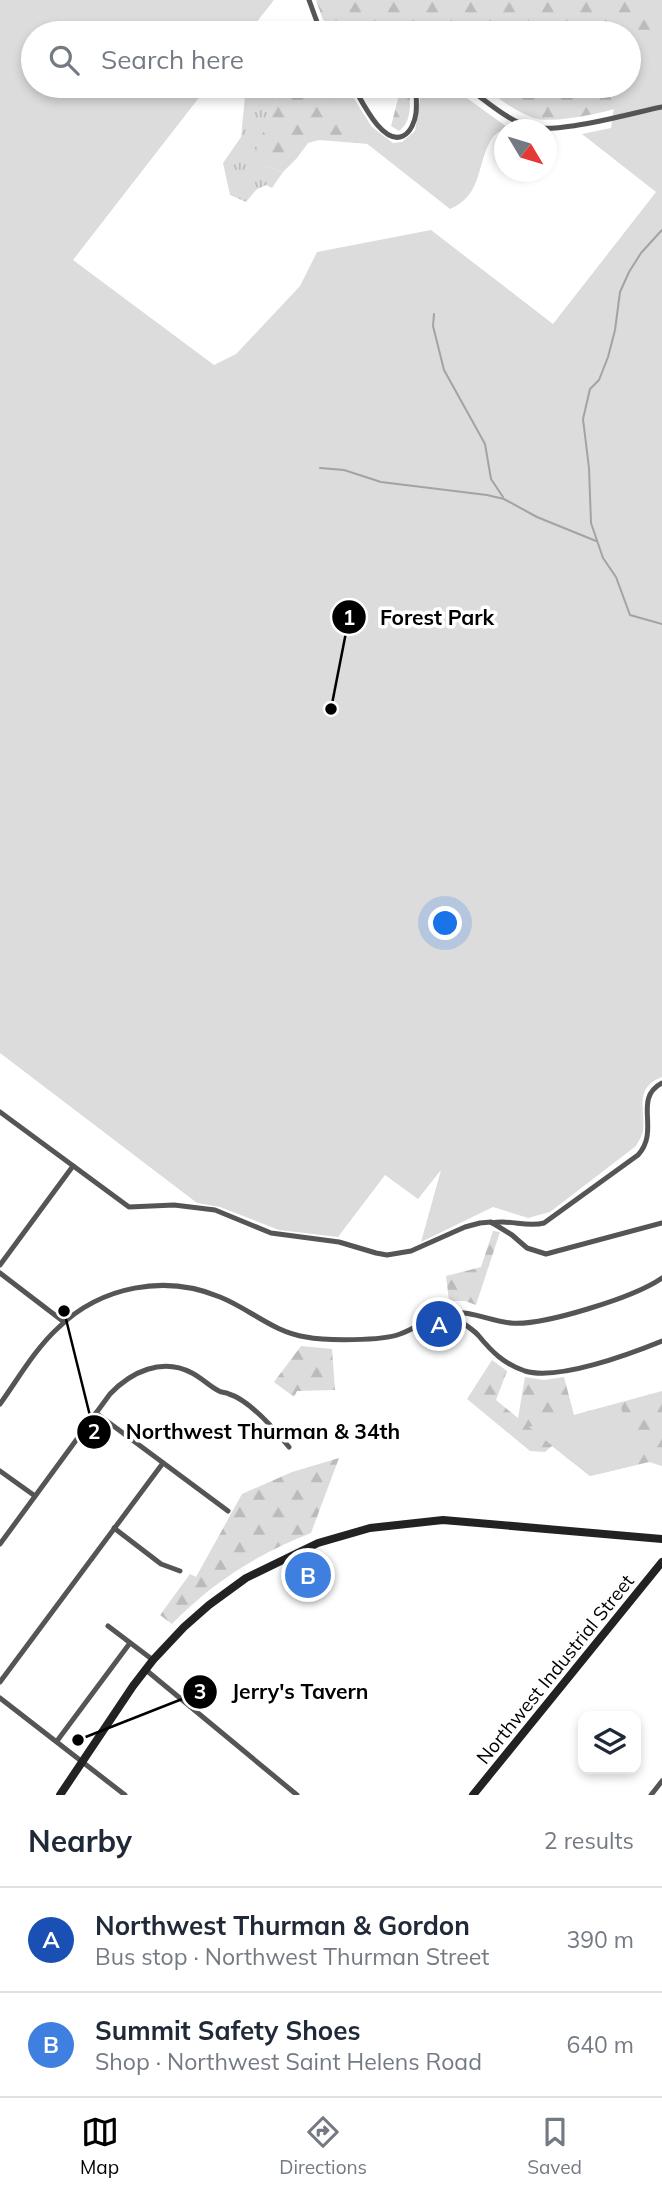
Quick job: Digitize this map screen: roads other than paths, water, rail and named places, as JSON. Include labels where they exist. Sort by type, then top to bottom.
[{"type":"main road","points":[[60,1795],[145,1670],[201,1611],[246,1578],[318,1543],[370,1528],[445,1520],[662,1539]]},
{"type":"main road","name":"Northwest Industrial Street","points":[[473,1795],[662,1562]]},
{"type":"street","points":[[309,0],[317,21]]},
{"type":"street","points":[[360,98],[382,131],[394,138],[403,136],[413,125],[416,98]]},
{"type":"street","points":[[482,98],[514,120],[532,128],[574,125],[662,107]]},
{"type":"street","points":[[1,1114],[129,1207],[174,1205],[215,1210],[271,1233],[339,1242],[387,1255],[411,1251],[471,1225],[505,1220],[529,1225],[544,1223],[644,1149],[648,1135],[647,1101],[662,1083]]},
{"type":"street","points":[[0,1265],[73,1166]]},
{"type":"street","points":[[492,1223],[527,1248],[547,1254],[662,1223]]},
{"type":"street","points":[[0,1273],[64,1322]]},
{"type":"street","points":[[0,1404],[64,1322],[89,1305],[128,1289],[155,1285],[183,1286],[209,1292],[282,1331],[316,1339],[395,1336],[437,1317],[455,1313],[468,1313],[514,1323],[531,1323],[616,1301],[641,1291],[662,1278]]},
{"type":"street","points":[[455,1313],[499,1358],[533,1373],[561,1371],[587,1365],[662,1341]]},
{"type":"street","points":[[0,1544],[120,1384],[153,1367],[191,1372],[219,1391],[230,1394],[272,1424],[289,1447]]},
{"type":"street","points":[[96,1413],[228,1511]]},
{"type":"street","points":[[0,1682],[163,1463]]},
{"type":"street","points":[[0,1471],[35,1496]]},
{"type":"street","points":[[114,1528],[161,1564],[180,1571]]},
{"type":"street","points":[[108,1626],[153,1660]]},
{"type":"street","points":[[57,1741],[130,1643]]},
{"type":"street","points":[[145,1670],[297,1795]]},
{"type":"street","points":[[0,1698],[125,1795]]},
{"type":"street","points":[[651,1795],[662,1781]]},
{"type":"waterway","points":[[662,230],[641,253],[620,292],[608,357],[599,380],[590,389],[583,419],[589,468],[591,523],[603,558],[616,577],[630,615],[662,624]]},
{"type":"waterway","points":[[434,314],[433,326],[444,370],[485,444],[491,479],[503,497]]},
{"type":"waterway","points":[[320,468],[344,470],[381,482],[504,499],[537,517],[596,541]]},
{"type":"place","name":"Forest Park","points":[[331,709]]},
{"type":"place","name":"Northwest Thurman & 34th","points":[[64,1311]]},
{"type":"place","name":"Northwest Thurman & Gordon","points":[[439,1324]]},
{"type":"place","name":"Summit Safety Shoes","points":[[308,1575]]},
{"type":"place","name":"Jerry's Tavern","points":[[78,1740]]}]
